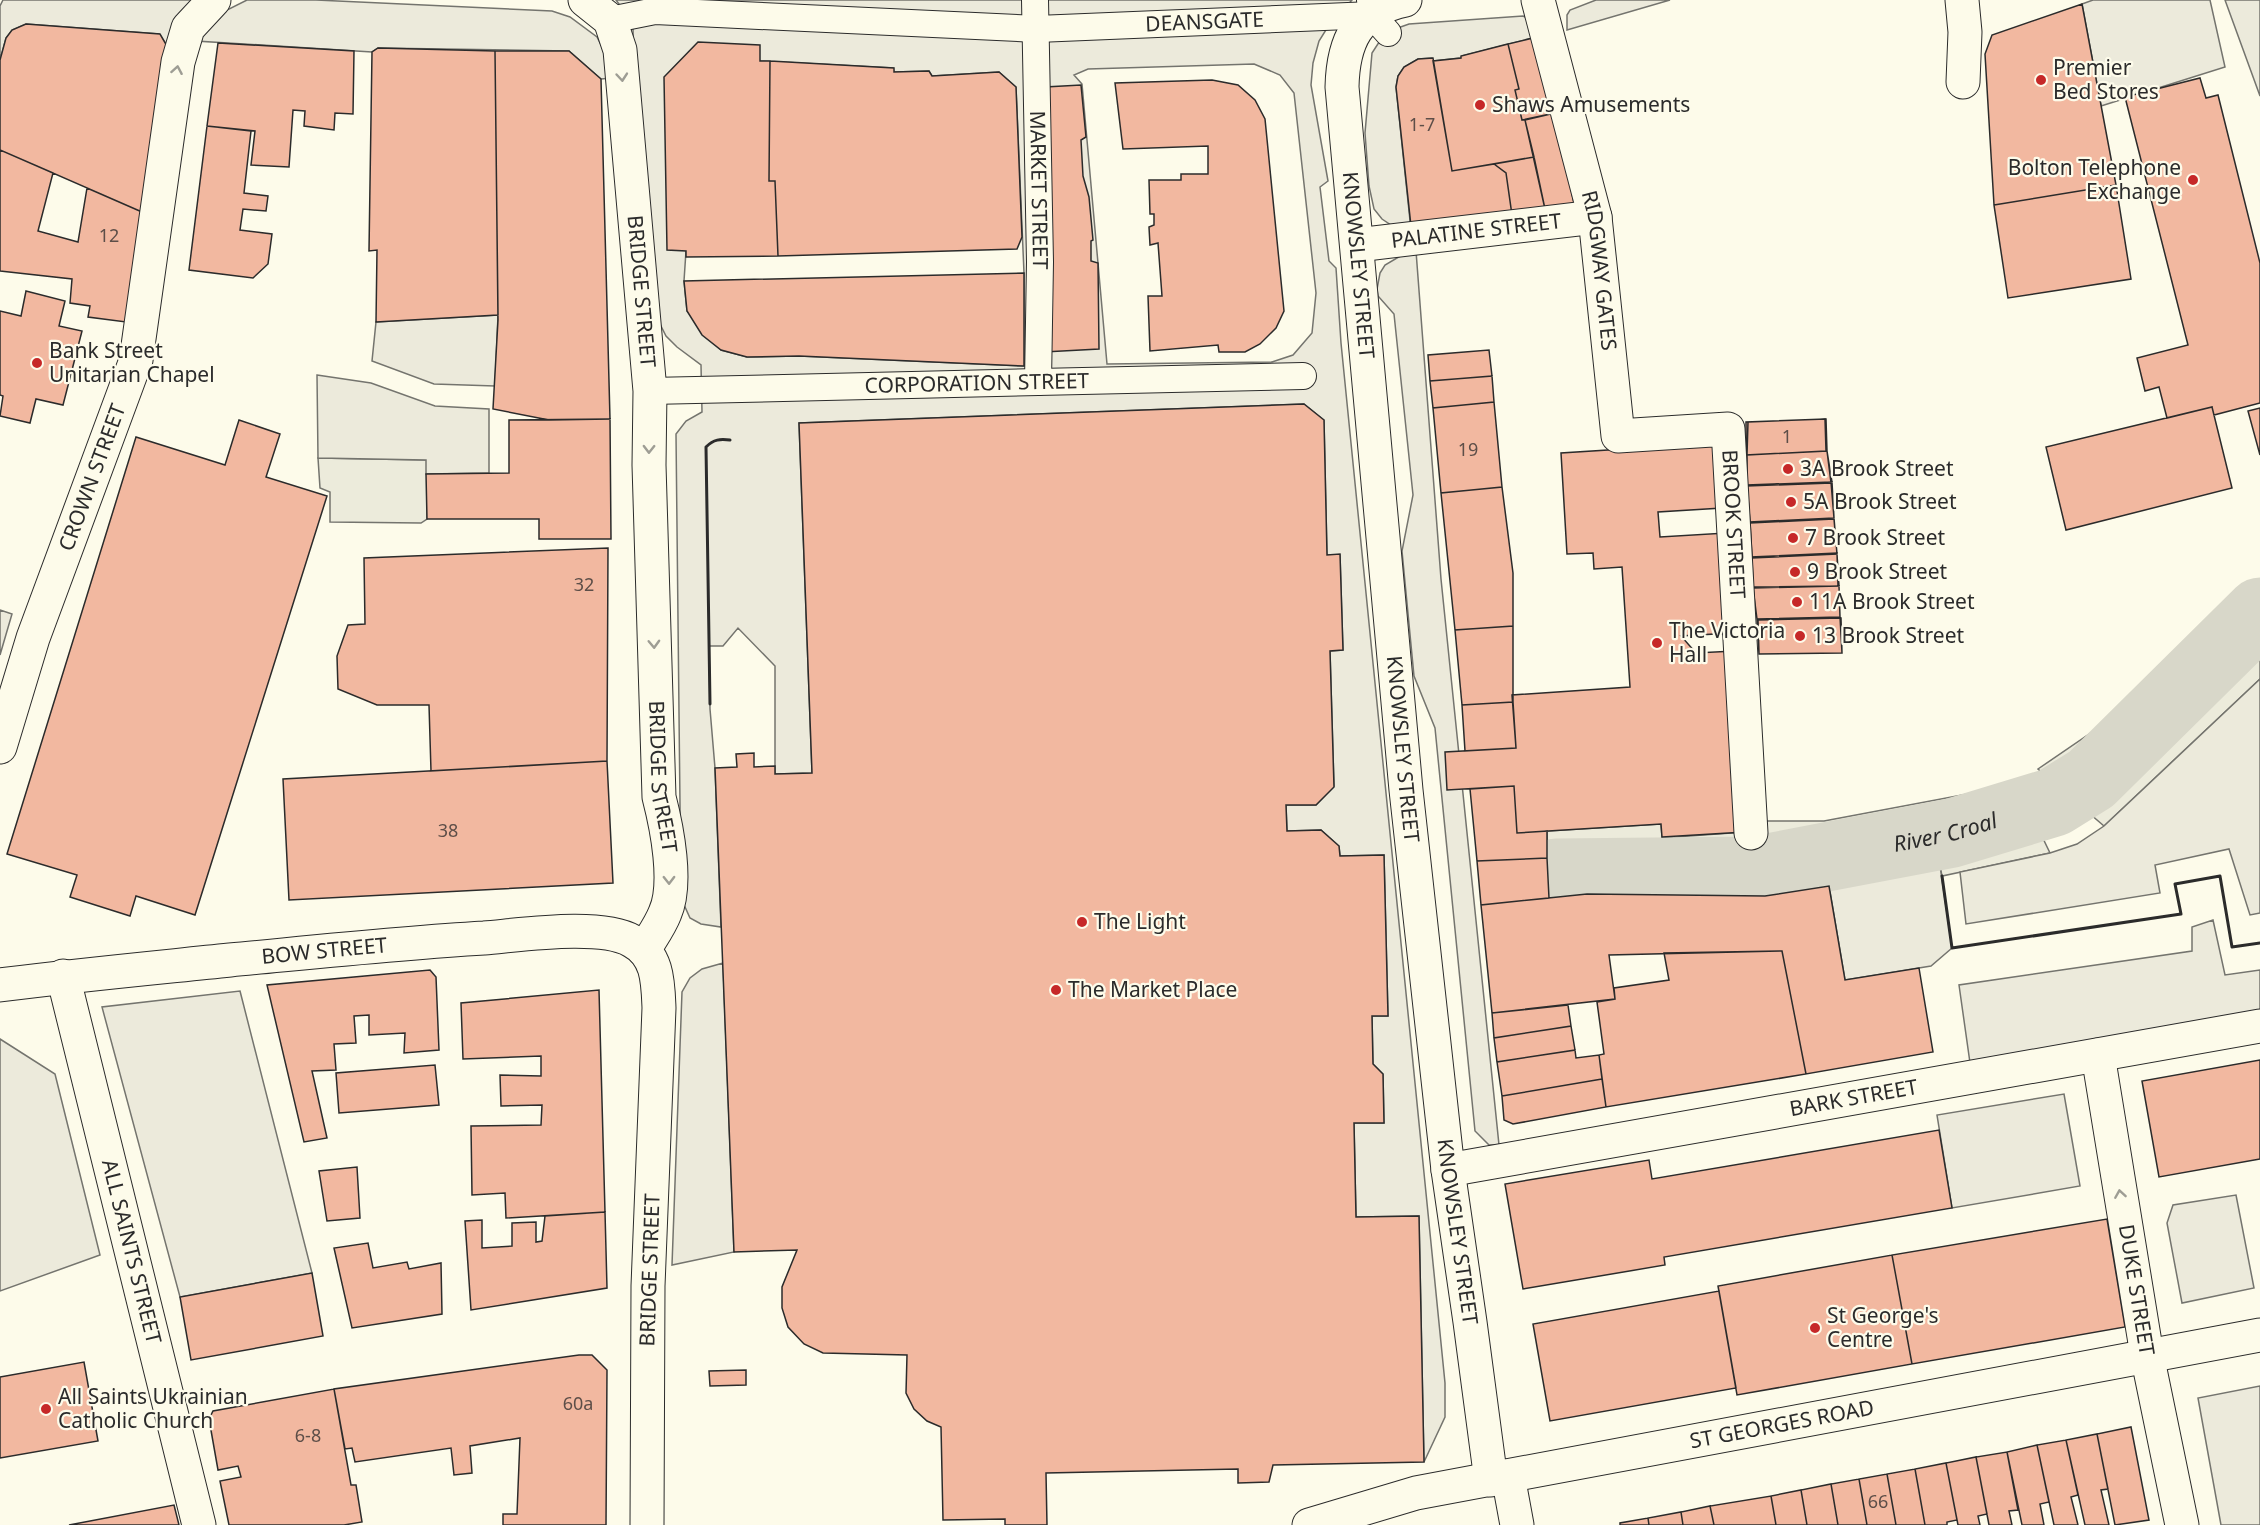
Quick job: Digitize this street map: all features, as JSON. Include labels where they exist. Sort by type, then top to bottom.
[{"type":"street","name":"CROWN STREET","points":[[0,747],[33,638],[136,360],[178,62],[188,28],[214,0]]},
{"type":"street","points":[[585,0],[610,20]]},
{"type":"street","name":"MARKET STREET","points":[[1035,0],[1040,262],[1038,381]]},
{"type":"street","name":"DEANSGATE","points":[[610,20],[655,11],[1037,29],[1265,10],[1373,18],[1384,7],[1405,0]]},
{"type":"street","name":"RIDGWAY GATES","points":[[1538,0],[1595,217],[1618,436],[1728,429]]},
{"type":"street","points":[[1962,0],[1965,32],[1963,82]]},
{"type":"street","name":"KNOWSLEY STREET","points":[[1373,18],[1351,35],[1345,51],[1342,77],[1406,790],[1448,1170],[1499,1478],[1517,1525]]},
{"type":"street","name":"BRIDGE STREET","points":[[610,20],[620,50],[650,390],[649,465],[659,797],[668,834],[670,890],[666,911],[644,950],[655,966],[659,1008],[648,1286],[647,1525]]},
{"type":"street","name":"PALATINE STREET","points":[[1357,245],[1595,217]]},
{"type":"street","name":"CORPORATION STREET","points":[[650,390],[1303,376]]},
{"type":"street","name":"BROOK STREET","points":[[1728,429],[1751,833]]},
{"type":"street","name":"BOW STREET","points":[[0,985],[63,976],[426,942],[572,932],[617,935],[632,940],[644,950]]},
{"type":"street","name":"ALL SAINTS STREET","points":[[63,976],[199,1525]]},
{"type":"street","name":"BARK STREET","points":[[1448,1170],[2260,1026]]},
{"type":"street","name":"DUKE STREET","points":[[2097,1055],[2147,1355],[2182,1525]]},
{"type":"street","name":"ST GEORGES ROAD","points":[[1309,1525],[1416,1493],[2260,1335]]},
{"type":"shaded area","points":[[3,0],[198,0],[167,46],[159,34],[26,24],[12,30],[6,38],[0,60],[0,6]]},
{"type":"shaded area","points":[[247,0],[316,0],[552,11],[570,17],[597,37],[606,55],[611,78],[601,79],[569,51],[378,48],[372,52],[196,41],[215,16]]},
{"type":"shaded area","points":[[616,0],[1352,0],[1329,25],[1319,41],[1313,63],[1311,85],[1328,181],[1320,187],[1329,261],[1336,268],[1341,343],[1445,1383],[1445,1417],[1424,1462],[1419,1216],[1356,1217],[1354,1123],[1384,1123],[1383,1074],[1373,1064],[1372,1016],[1388,1016],[1384,855],[1340,856],[1339,846],[1321,830],[1287,831],[1286,805],[1316,805],[1334,786],[1330,651],[1343,650],[1340,555],[1327,555],[1324,420],[1304,404],[799,423],[812,773],[775,774],[775,666],[738,628],[723,646],[709,646],[721,927],[701,924],[690,918],[681,898],[676,434],[686,421],[702,412],[701,365],[666,336],[656,316],[634,75],[633,28],[628,16]],"holes":[[[760,61],[893,68],[894,72],[929,71],[932,76],[999,72],[1016,87],[1024,273],[1024,366],[799,356],[747,357],[721,350],[687,311],[684,281],[686,251]],[[1254,64],[1280,75],[1294,93],[1316,293],[1312,333],[1293,355],[1272,362],[1107,364],[1082,84],[1074,75],[1088,69]]]},
{"type":"shaded area","points":[[1596,0],[1670,0],[1567,30],[1567,15],[1570,10]]},
{"type":"shaded area","points":[[2093,0],[2210,0],[2225,67],[2101,106],[2082,4]]},
{"type":"shaded area","points":[[2225,0],[2260,0],[2260,96]]},
{"type":"shaded area","points":[[1523,16],[1529,19],[1537,37],[1461,58],[1433,61],[1432,58],[1418,59],[1404,67],[1398,76],[1396,87],[1411,230],[1397,229],[1382,219],[1374,209],[1369,186],[1365,133],[1372,53],[1383,36],[1409,24]]},
{"type":"shaded area","points":[[1416,251],[1441,579],[1499,1145],[1489,1145],[1475,1131],[1435,728],[1414,676],[1402,551],[1413,495],[1394,314],[1378,296],[1377,289],[1380,273],[1385,265],[1402,255]]},
{"type":"shaded area","points":[[498,315],[495,386],[434,384],[372,361],[376,322]]},
{"type":"shaded area","points":[[317,375],[371,383],[435,406],[489,409],[489,473],[426,474],[426,460],[318,458]]},
{"type":"shaded area","points":[[318,458],[427,460],[427,519],[421,523],[330,522],[330,492],[320,488]]},
{"type":"shaded area","points":[[2260,580],[2260,679],[2104,826],[2038,769],[2171,678],[2235,597]]},
{"type":"shaded area","points":[[0,610],[12,614],[0,655]]},
{"type":"shaded area","points":[[2260,679],[2260,913],[2250,915],[2229,849],[2155,865],[2160,893],[1966,924],[1960,872],[2050,853],[2077,844],[2104,826]]},
{"type":"shaded area","points":[[2015,785],[2050,853],[1942,876],[1940,866],[1765,896],[1631,893],[1549,898],[1547,831],[1661,824],[1662,838],[1745,832],[1756,821],[1824,821]]},
{"type":"shaded area","points":[[1940,866],[1952,948],[1931,966],[1845,980],[1829,886]]},
{"type":"shaded area","points":[[2213,920],[2225,975],[2260,970],[2260,1026],[1972,1077],[1959,985],[2192,951],[2192,927]]},
{"type":"shaded area","points":[[723,963],[734,1252],[672,1265],[682,992],[690,978],[702,969]]},
{"type":"shaded area","points":[[240,991],[312,1273],[180,1297],[102,1007]]},
{"type":"shaded area","points":[[0,1039],[55,1074],[100,1255],[0,1291]]},
{"type":"shaded area","points":[[2064,1094],[2080,1186],[1952,1208],[1937,1115]]},
{"type":"shaded area","points":[[2236,1195],[2254,1288],[2182,1303],[2167,1223],[2173,1205]]},
{"type":"shaded area","points":[[2260,1386],[2260,1525],[2221,1525],[2198,1398]]},
{"type":"building","name":"Premier Bed Stores","points":[[2082,4],[2116,185],[1994,205],[1985,54],[1992,35]]},
{"type":"building","points":[[26,24],[160,34],[167,46],[142,212],[0,150],[0,60],[6,38],[12,30]]},
{"type":"building","points":[[1537,37],[1555,113],[1522,120],[1515,90],[1519,89],[1508,44]]},
{"type":"building","points":[[698,42],[760,45],[760,61],[770,61],[769,181],[775,181],[778,256],[686,257],[686,251],[667,250],[664,77]]},
{"type":"building","points":[[218,43],[354,51],[353,114],[335,113],[334,130],[304,126],[305,111],[293,110],[289,167],[251,165],[255,131],[207,126]]},
{"type":"building","name":"Shaws Amusements","points":[[1508,44],[1519,89],[1515,90],[1534,157],[1452,171],[1433,61],[1461,58],[1461,56]]},
{"type":"building","points":[[378,48],[495,51],[498,315],[376,322],[377,250],[369,251],[372,52]]},
{"type":"building","points":[[495,51],[569,51],[601,79],[610,419],[549,420],[493,409],[498,320]]},
{"type":"building","points":[[1433,58],[1452,171],[1494,164],[1506,173],[1512,215],[1411,226],[1396,87],[1398,76],[1404,67],[1418,59]]},
{"type":"building","points":[[770,61],[894,68],[894,72],[929,71],[932,76],[999,72],[1016,87],[1022,237],[1017,249],[778,256],[775,181],[769,181]]},
{"type":"building","name":"Bolton Telephone Exchange","points":[[2200,78],[2206,98],[2218,95],[2260,263],[2260,403],[2214,415],[2212,407],[2167,418],[2159,387],[2145,391],[2137,358],[2188,345],[2125,97]]},
{"type":"building","points":[[1212,80],[1238,85],[1255,100],[1265,119],[1284,311],[1276,328],[1260,344],[1245,352],[1219,352],[1218,345],[1150,351],[1148,296],[1162,296],[1158,243],[1150,245],[1149,227],[1154,225],[1154,214],[1150,214],[1149,180],[1181,180],[1181,174],[1208,174],[1208,146],[1123,149],[1115,83]]},
{"type":"building","points":[[1081,85],[1086,137],[1081,140],[1083,176],[1089,197],[1093,240],[1091,241],[1091,261],[1098,263],[1099,349],[1044,352],[1045,87]]},
{"type":"building","points":[[1555,113],[1574,203],[1545,209],[1525,120]]},
{"type":"building","points":[[207,126],[251,131],[244,193],[268,196],[266,211],[243,209],[240,230],[272,234],[268,264],[253,278],[189,270]]},
{"type":"building","points":[[0,150],[53,173],[38,231],[78,242],[87,188],[142,212],[126,322],[88,317],[90,306],[70,303],[72,279],[0,271]]},
{"type":"building","points":[[1534,157],[1545,209],[1512,215],[1506,173],[1494,164]]},
{"type":"building","points":[[2116,185],[2131,279],[2008,298],[1994,205]]},
{"type":"building","points":[[1024,273],[1024,366],[799,356],[747,357],[721,350],[702,335],[687,311],[684,281]]},
{"type":"building","name":"Bank Street Unitarian Chapel","points":[[26,291],[65,301],[59,326],[82,331],[63,405],[36,399],[30,423],[0,416],[3,396],[0,395],[0,311],[21,316]]},
{"type":"building","points":[[1489,350],[1492,376],[1430,381],[1428,355]]},
{"type":"building","points":[[1492,376],[1494,402],[1433,408],[1430,381]]},
{"type":"building","points":[[1494,402],[1502,487],[1441,493],[1433,408]]},
{"type":"building","name":"The Market Place","points":[[1304,404],[1324,420],[1327,555],[1340,554],[1343,650],[1330,651],[1334,787],[1316,805],[1286,805],[1287,831],[1321,830],[1339,846],[1340,856],[1384,855],[1388,1016],[1372,1016],[1373,1064],[1383,1074],[1384,1123],[1354,1123],[1356,1217],[1419,1216],[1424,1462],[1273,1465],[1269,1482],[1238,1483],[1238,1469],[1046,1473],[1047,1525],[1005,1525],[1005,1519],[943,1520],[941,1427],[927,1421],[914,1409],[906,1393],[907,1355],[823,1353],[804,1344],[788,1327],[782,1308],[782,1287],[797,1250],[734,1252],[715,768],[737,767],[736,754],[754,753],[754,767],[775,766],[775,774],[812,773],[799,423]]},
{"type":"building","points":[[2212,407],[2232,488],[2066,530],[2046,447]]},
{"type":"building","points":[[2260,408],[2260,455],[2248,411]]},
{"type":"building","points":[[610,419],[611,539],[539,539],[539,519],[427,519],[426,474],[509,473],[509,420]]},
{"type":"building","points":[[1825,419],[1826,451],[1746,455],[1746,422]]},
{"type":"building","points":[[1826,419],[1827,451],[1747,455],[1748,422]]},
{"type":"building","points":[[239,420],[280,434],[266,477],[327,496],[195,915],[136,896],[130,916],[70,897],[77,875],[7,854],[136,437],[225,465]]},
{"type":"building","name":"The Victoria Hall","points":[[1718,443],[1722,508],[1658,512],[1660,537],[1726,533],[1732,633],[1681,636],[1696,653],[1734,651],[1745,832],[1662,837],[1661,824],[1517,833],[1514,786],[1447,790],[1445,752],[1516,748],[1512,695],[1630,687],[1622,567],[1594,569],[1593,553],[1567,554],[1561,453]]},
{"type":"building","name":"3A Brook Street","points":[[1827,451],[1832,482],[1747,486],[1747,455]]},
{"type":"building","name":"3A Brook Street","points":[[1827,451],[1831,483],[1747,486],[1746,455]]},
{"type":"building","name":"5A Brook Street","points":[[1831,482],[1834,518],[1749,522],[1747,485]]},
{"type":"building","name":"5A Brook Street","points":[[1832,482],[1834,518],[1750,522],[1747,486]]},
{"type":"building","points":[[1502,487],[1513,573],[1513,626],[1455,630],[1441,493]]},
{"type":"building","name":"7 Brook Street","points":[[1834,518],[1837,554],[1752,557],[1750,522]]},
{"type":"building","name":"7 Brook Street","points":[[1834,519],[1837,554],[1752,558],[1750,523]]},
{"type":"building","points":[[608,548],[607,761],[431,771],[429,705],[377,705],[338,689],[337,656],[348,625],[365,624],[364,558]]},
{"type":"building","name":"9 Brook Street","points":[[1837,553],[1838,586],[1753,587],[1751,557]]},
{"type":"building","name":"9 Brook Street","points":[[1837,554],[1839,586],[1753,588],[1752,557]]},
{"type":"building","name":"11A Brook Street","points":[[1839,586],[1840,617],[1757,619],[1753,588]]},
{"type":"building","name":"11A Brook Street","points":[[1839,586],[1840,617],[1757,619],[1753,588]]},
{"type":"building","name":"13 Brook Street","points":[[1840,617],[1842,653],[1759,654],[1757,619]]},
{"type":"building","name":"13 Brook Street","points":[[1841,618],[1842,653],[1759,654],[1758,620]]},
{"type":"building","points":[[1513,626],[1513,702],[1462,705],[1455,630]]},
{"type":"building","points":[[1513,702],[1516,748],[1465,751],[1462,705]]},
{"type":"building","points":[[607,761],[613,883],[289,900],[283,779]]},
{"type":"building","points":[[1514,786],[1517,833],[1547,831],[1547,858],[1477,861],[1470,789]]},
{"type":"building","points":[[1547,858],[1549,898],[1481,905],[1477,861]]},
{"type":"building","points":[[1829,886],[1845,980],[1919,968],[1933,1052],[1806,1074],[1782,951],[1609,955],[1615,999],[1492,1013],[1481,905],[1587,894],[1765,896]]},
{"type":"building","points":[[1782,951],[1806,1074],[1606,1107],[1599,1055],[1604,1054],[1597,1002],[1615,999],[1614,988],[1669,980],[1664,953]]},
{"type":"building","points":[[430,970],[436,977],[439,1050],[404,1053],[405,1033],[369,1035],[369,1015],[354,1016],[356,1043],[334,1044],[336,1070],[312,1071],[327,1138],[304,1142],[267,985]]},
{"type":"building","points":[[599,990],[605,1212],[506,1218],[505,1193],[472,1195],[471,1126],[541,1125],[542,1105],[501,1106],[500,1075],[541,1076],[541,1056],[463,1059],[461,1003]]},
{"type":"building","points":[[1568,1005],[1571,1026],[1494,1038],[1492,1013]]},
{"type":"building","points":[[1571,1026],[1575,1050],[1497,1062],[1494,1038]]},
{"type":"building","points":[[1575,1050],[1576,1058],[1599,1055],[1602,1079],[1502,1096],[1497,1062]]},
{"type":"building","points":[[2260,1060],[2260,1159],[2159,1177],[2142,1081]]},
{"type":"building","points":[[435,1065],[439,1105],[339,1113],[336,1073]]},
{"type":"building","points":[[1602,1079],[1606,1107],[1513,1124],[1504,1120],[1502,1096]]},
{"type":"building","points":[[1939,1130],[1952,1208],[1664,1257],[1665,1265],[1523,1289],[1505,1184],[1649,1160],[1652,1179]]},
{"type":"building","points":[[357,1167],[360,1218],[327,1221],[319,1171]]},
{"type":"building","points":[[605,1212],[607,1288],[471,1310],[465,1221],[482,1220],[482,1248],[512,1246],[512,1223],[536,1222],[536,1242],[542,1241],[545,1216]]},
{"type":"building","points":[[2107,1219],[2125,1327],[1912,1364],[1892,1255]]},
{"type":"building","points":[[368,1243],[373,1268],[407,1262],[409,1269],[441,1263],[442,1314],[352,1328],[334,1248]]},
{"type":"building","name":"St George's Centre","points":[[1892,1255],[1912,1364],[1737,1395],[1718,1286]]},
{"type":"building","points":[[312,1273],[323,1336],[191,1360],[180,1297]]},
{"type":"building","points":[[1719,1291],[1736,1388],[1550,1421],[1533,1324]]},
{"type":"building","points":[[592,1355],[607,1370],[606,1525],[503,1525],[503,1514],[517,1514],[520,1438],[470,1446],[472,1473],[454,1475],[451,1448],[355,1462],[352,1448],[345,1449],[334,1389]]},
{"type":"building","name":"All Saints Ukrainian Catholic Church","points":[[84,1362],[98,1441],[0,1458],[0,1377]]},
{"type":"building","points":[[746,1370],[746,1385],[710,1386],[709,1371]]},
{"type":"building","points":[[334,1389],[351,1485],[356,1485],[362,1522],[344,1525],[229,1525],[220,1481],[241,1477],[238,1466],[218,1470],[209,1419],[213,1411]]},
{"type":"building","points":[[2131,1427],[2149,1520],[2115,1525],[2097,1434]]},
{"type":"building","points":[[2097,1434],[2108,1489],[2101,1490],[2109,1525],[2085,1525],[2066,1440]]},
{"type":"building","points":[[2066,1440],[2078,1495],[2071,1497],[2078,1525],[2054,1525],[2037,1445]]},
{"type":"building","points":[[2037,1445],[2049,1502],[2040,1504],[2044,1525],[2022,1525],[2007,1452]]},
{"type":"building","points":[[2007,1452],[2018,1510],[2009,1511],[2012,1525],[1989,1525],[1976,1457]]},
{"type":"building","points":[[1976,1457],[1987,1514],[1978,1516],[1980,1525],[1958,1525],[1946,1463]]},
{"type":"building","points":[[1946,1463],[1957,1520],[1947,1522],[1947,1525],[1925,1525],[1915,1469]]},
{"type":"building","points":[[1915,1469],[1925,1525],[1896,1525],[1887,1474]]},
{"type":"building","points":[[1887,1474],[1896,1525],[1867,1525],[1859,1479]]},
{"type":"building","points":[[1859,1479],[1867,1525],[1838,1525],[1831,1484]]},
{"type":"building","points":[[1831,1484],[1838,1525],[1807,1525],[1801,1490]]},
{"type":"building","points":[[1801,1490],[1807,1525],[1776,1525],[1771,1496]]},
{"type":"building","points":[[1771,1496],[1776,1525],[1714,1525],[1710,1506]]},
{"type":"building","points":[[174,1505],[179,1525],[69,1525]]},
{"type":"building","points":[[1710,1506],[1714,1525],[1683,1525],[1681,1512]]},
{"type":"building","points":[[1681,1512],[1683,1525],[1649,1525],[1648,1518]]},
{"type":"building","points":[[1648,1518],[1649,1525],[1620,1525],[1620,1523]]},
{"type":"waterway","name":"River Croal","points":[[1556,873],[1753,871],[1952,833],[2054,802],[2091,779],[2260,612]]},
{"type":"wall","points":[[710,704],[706,447],[717,440],[730,440]]},
{"type":"wall","points":[[1942,876],[1952,948],[2181,914],[2175,884],[2220,876],[2232,947],[2260,943]]},
{"type":"place","name":"Premier Bed Stores","points":[[2041,80]]},
{"type":"place","name":"Shaws Amusements","points":[[1480,105]]},
{"type":"place","name":"Bolton Telephone Exchange","points":[[2193,180]]},
{"type":"place","name":"Bank Street Unitarian Chapel","points":[[37,363]]},
{"type":"place","name":"3A Brook Street","points":[[1788,469]]},
{"type":"place","name":"5A Brook Street","points":[[1791,502]]},
{"type":"place","name":"7 Brook Street","points":[[1793,538]]},
{"type":"place","name":"9 Brook Street","points":[[1795,572]]},
{"type":"place","name":"11A Brook Street","points":[[1797,602]]},
{"type":"place","name":"13 Brook Street","points":[[1800,636]]},
{"type":"place","name":"The Victoria Hall","points":[[1657,643]]},
{"type":"place","name":"The Light","points":[[1082,922]]},
{"type":"place","name":"The Market Place","points":[[1056,990]]},
{"type":"place","name":"St George's Centre","points":[[1815,1328]]},
{"type":"place","name":"All Saints Ukrainian Catholic Church","points":[[46,1409]]}]
